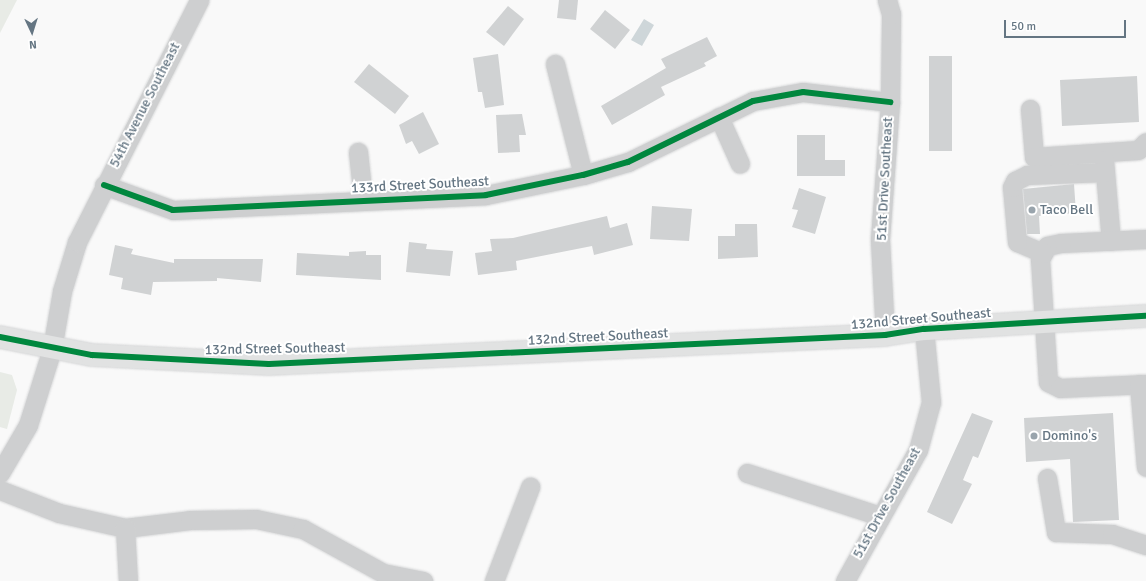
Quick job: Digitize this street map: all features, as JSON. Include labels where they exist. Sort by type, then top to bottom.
[{"type":"main road","name":"132nd Street Southeast","points":[[0,337],[52,349],[161,361],[269,364],[885,335],[924,329],[1146,316]]},
{"type":"street","name":"54th Avenue Southeast","points":[[0,474],[28,425],[52,349],[62,291],[77,242],[104,185],[199,0]]},
{"type":"street","name":"51st Drive Southeast","points":[[885,335],[880,239],[890,102],[891,14],[887,0]]},
{"type":"street","points":[[554,64],[583,175]]},
{"type":"street","name":"133rd Street Southeast","points":[[104,185],[173,210],[363,199],[486,195],[583,175],[628,162],[753,101],[803,92],[890,102]]},
{"type":"street","points":[[1030,109],[1034,157],[1138,150],[1146,142]]},
{"type":"street","points":[[719,117],[740,164]]},
{"type":"street","points":[[358,152],[363,199]]},
{"type":"street","points":[[1103,152],[1111,240]]},
{"type":"street","points":[[1043,253],[1017,242],[1012,187],[1016,181],[1027,175],[1105,172]]},
{"type":"street","points":[[1146,239],[1061,243],[1047,246],[1040,259],[1048,382],[1060,388],[1142,384],[1146,467]]},
{"type":"street","name":"51st Drive Southeast","points":[[845,581],[918,450],[931,402],[924,329]]},
{"type":"street","points":[[747,473],[880,516]]},
{"type":"street","points":[[1047,478],[1056,532],[1112,534],[1146,545]]},
{"type":"street","points":[[494,581],[530,487]]},
{"type":"street","points":[[0,490],[59,513],[125,528],[190,520],[256,518],[303,529],[382,577],[423,581]]},
{"type":"street","points":[[125,528],[128,581]]},
{"type":"shaded area","points":[[0,0],[17,0],[0,33]]},
{"type":"shaded area","points":[[644,19],[654,25],[642,46],[631,40]]},
{"type":"shaded area","points":[[0,372],[12,375],[17,390],[7,429],[0,427]]},
{"type":"building","points":[[559,0],[578,0],[576,20],[557,18]]},
{"type":"building","points":[[508,6],[524,19],[504,46],[486,32]]},
{"type":"building","points":[[605,10],[630,30],[615,49],[590,29]]},
{"type":"building","points":[[707,37],[717,56],[704,63],[706,66],[661,87],[665,95],[612,125],[601,106],[666,68],[661,59]]},
{"type":"building","points":[[498,54],[504,105],[485,108],[482,92],[478,92],[473,58]]},
{"type":"building","points":[[929,56],[952,56],[952,151],[929,151]]},
{"type":"building","points":[[369,64],[409,96],[395,114],[354,82]]},
{"type":"building","points":[[1137,76],[1139,122],[1062,126],[1060,80]]},
{"type":"building","points":[[423,112],[439,144],[419,154],[412,141],[406,144],[399,125]]},
{"type":"building","points":[[522,114],[526,135],[519,135],[520,152],[498,153],[496,115]]},
{"type":"building","points":[[797,135],[825,135],[825,160],[845,160],[845,176],[797,176]]},
{"type":"building","points":[[1074,184],[1076,213],[1039,216],[1040,234],[1027,234],[1023,189]]},
{"type":"building","points":[[799,188],[826,197],[815,234],[792,227],[798,210],[792,209]]},
{"type":"building","points":[[652,206],[692,209],[689,241],[650,239]]},
{"type":"building","points":[[607,216],[610,228],[627,223],[633,245],[594,255],[592,246],[516,261],[517,270],[478,275],[475,253],[492,251],[490,239],[513,238]]},
{"type":"building","points":[[735,224],[757,224],[758,257],[718,259],[718,236],[735,236]]},
{"type":"building","points":[[409,242],[427,244],[426,249],[453,251],[450,276],[406,272]]},
{"type":"building","points":[[115,245],[133,249],[131,254],[174,263],[174,259],[263,259],[261,282],[217,278],[217,281],[153,282],[151,295],[121,289],[123,278],[109,275]]},
{"type":"building","points":[[366,251],[366,255],[381,255],[381,280],[296,275],[297,253],[349,256],[349,252]]},
{"type":"building","points":[[972,413],[993,421],[978,458],[973,456],[963,480],[972,484],[952,524],[927,512]]},
{"type":"building","points":[[1113,413],[1119,520],[1073,522],[1070,459],[1026,462],[1024,418]]},
{"type":"cycle path","points":[[104,185],[173,210],[486,195],[583,175],[628,162],[753,101],[803,92],[890,102]]},
{"type":"cycle path","points":[[0,337],[92,355],[269,364],[885,335],[924,329],[1146,316]]},
{"type":"place","name":"Taco Bell","points":[[1032,210]]},
{"type":"place","name":"Domino's","points":[[1034,436]]}]
